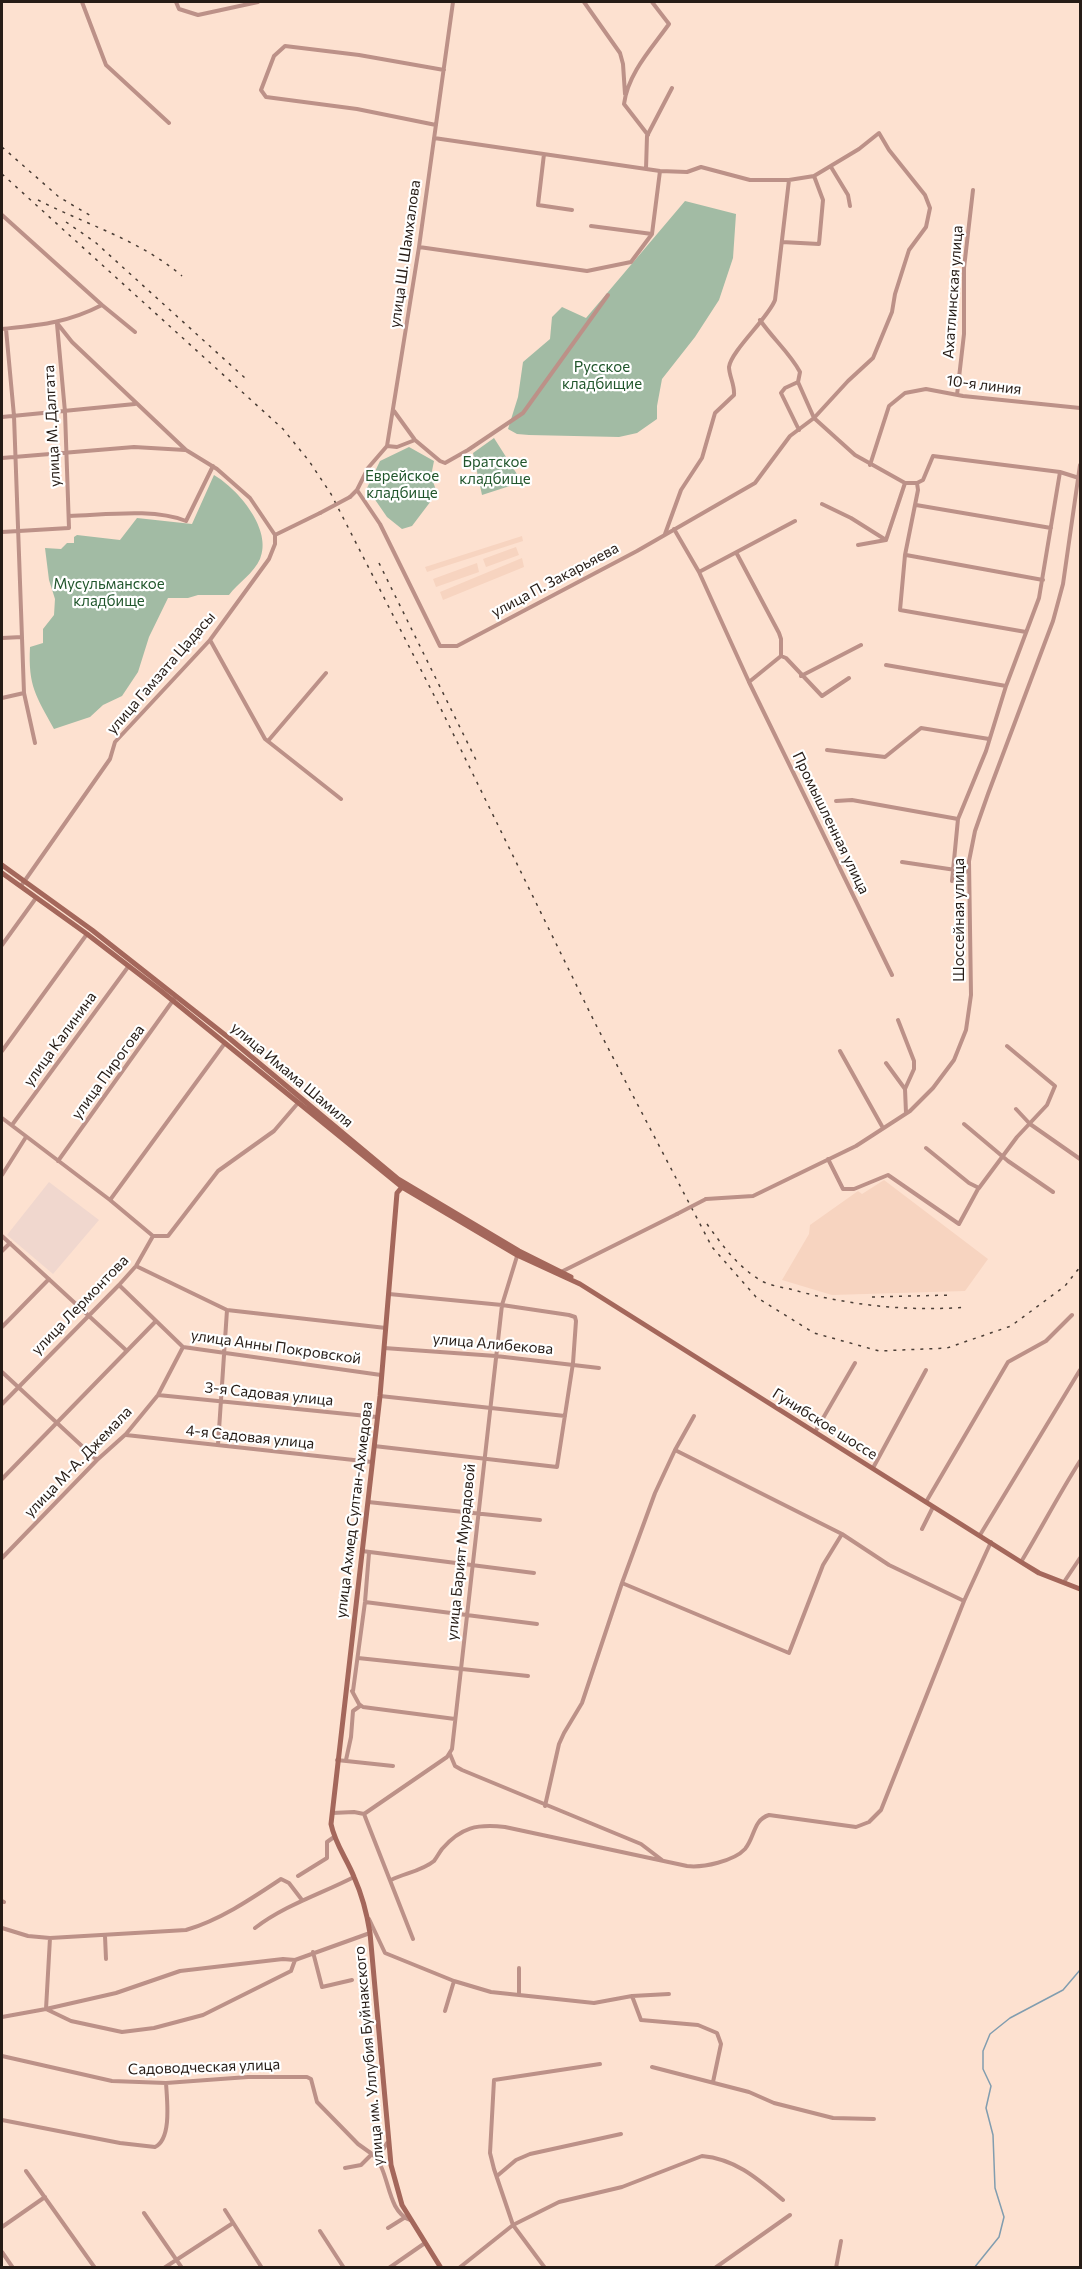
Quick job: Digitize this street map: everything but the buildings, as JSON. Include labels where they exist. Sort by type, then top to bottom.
[{"type":"main road","name":"улица Имама Шамиля","points":[[2,865],[25,880],[266,1068],[398,1179],[518,1253]]},
{"type":"main road","name":"улица Имама Шамиля","points":[[2,873],[87,934],[128,967],[175,999],[225,1043],[402,1187],[518,1253],[561,1273]]},
{"type":"main road","name":"улица Ахмед Султан-Ахмедова","points":[[334,1837],[331,1813],[380,1396],[397,1194],[402,1187]]},
{"type":"main road","name":"Гунибское шоссе","points":[[561,1273],[1039,1573],[1080,1589]]},
{"type":"main road","name":"улица им. Уллубия Буйнакского","points":[[334,1837],[354,1877],[370,1933],[387,2143],[396,2186],[407,2219],[441,2268]]},
{"type":"street","points":[[82,2],[106,65],[169,123]]},
{"type":"street","points":[[176,2],[179,9],[198,15],[258,2]]},
{"type":"street","name":"улица Ш. Шамхалова","points":[[274,535],[350,497],[357,490],[368,468],[387,446],[419,247],[453,2]]},
{"type":"street","points":[[584,2],[620,53],[625,95]]},
{"type":"street","points":[[648,135],[624,104],[625,95],[636,69],[669,24],[652,2]]},
{"type":"street","points":[[436,125],[357,109],[266,97],[261,90],[274,56],[285,45],[359,54],[444,70]]},
{"type":"street","points":[[646,169],[648,135],[672,88]]},
{"type":"street","name":"улица П. Закарьяева","points":[[357,490],[380,524],[440,646],[457,645],[674,530],[754,483],[790,436],[814,418],[873,358],[892,312],[895,294],[909,250],[926,227],[930,208],[925,195],[889,150],[879,133],[831,167]]},
{"type":"street","points":[[434,138],[660,171],[687,172],[701,167],[750,180],[789,180],[814,176],[831,167],[848,195],[850,206]]},
{"type":"street","points":[[544,154],[538,205],[572,210]]},
{"type":"street","points":[[419,247],[587,271],[631,262],[652,234],[660,171]]},
{"type":"street","points":[[782,242],[819,244],[823,200],[814,176]]},
{"type":"street","points":[[664,535],[681,490],[702,458],[715,413],[734,395],[735,389],[729,367],[760,320],[772,308],[775,300],[789,180]]},
{"type":"street","name":"Ахатлинская улица","points":[[957,395],[964,334],[964,268],[973,190]]},
{"type":"street","points":[[2,215],[135,332]]},
{"type":"street","points":[[591,226],[652,234]]},
{"type":"street","points":[[394,411],[416,440],[445,463],[514,420],[534,400],[608,295]]},
{"type":"street","points":[[35,743],[24,693],[14,416],[4,329],[57,323],[84,315],[102,305]]},
{"type":"street","points":[[760,320],[773,340],[794,362],[800,372],[798,381],[814,418],[855,455],[905,483],[917,483],[923,480],[933,456],[1060,472],[1079,478]]},
{"type":"street","points":[[57,323],[72,342],[186,450],[213,466],[250,498],[274,535]]},
{"type":"street","name":"улица М. Далгата","points":[[17,531],[69,528],[65,412],[57,323]]},
{"type":"street","points":[[798,381],[784,388],[781,393],[798,430]]},
{"type":"street","name":"10-я линия","points":[[870,465],[889,406],[905,393],[926,389],[957,395],[1080,408]]},
{"type":"street","points":[[2,417],[136,404]]},
{"type":"street","points":[[387,446],[397,447],[416,440]]},
{"type":"street","points":[[2,458],[134,447],[186,450]]},
{"type":"street","name":"Шоссейная улица","points":[[561,1273],[706,1199],[753,1196],[856,1146],[906,1114],[933,1088],[954,1060],[966,1030],[971,995],[969,861],[975,831],[1053,621],[1063,584],[1080,465]]},
{"type":"street","points":[[69,516],[128,514],[174,516],[186,521],[213,466]]},
{"type":"street","points":[[952,881],[958,819],[989,739],[1043,580],[1060,472]]},
{"type":"street","points":[[886,540],[905,483]]},
{"type":"street","points":[[917,483],[916,505],[905,555],[900,610],[1026,632]]},
{"type":"street","points":[[822,504],[851,518],[886,540]]},
{"type":"street","points":[[916,505],[1051,528]]},
{"type":"street","points":[[699,572],[737,554],[795,521]]},
{"type":"street","name":"Промышленная улица","points":[[674,530],[699,572],[749,682],[892,975]]},
{"type":"street","points":[[2,532],[17,531]]},
{"type":"street","name":"улица Гамзата Цадасы","points":[[21,886],[110,759],[115,742],[210,640],[269,559],[275,544],[274,535]]},
{"type":"street","points":[[858,545],[886,540]]},
{"type":"street","points":[[737,554],[781,639],[781,656]]},
{"type":"street","points":[[905,555],[1043,580]]},
{"type":"street","points":[[2,638],[22,638]]},
{"type":"street","points":[[210,640],[268,741],[341,799]]},
{"type":"street","points":[[801,676],[861,645]]},
{"type":"street","points":[[781,656],[786,658],[822,696],[849,678]]},
{"type":"street","points":[[749,682],[781,656]]},
{"type":"street","points":[[886,665],[1006,686]]},
{"type":"street","points":[[268,741],[326,673]]},
{"type":"street","points":[[2,698],[24,693]]},
{"type":"street","points":[[826,750],[885,757],[921,729],[989,739]]},
{"type":"street","points":[[836,801],[852,800],[958,819]]},
{"type":"street","points":[[902,862],[969,872]]},
{"type":"street","points":[[2,945],[36,898]]},
{"type":"street","points":[[2,1052],[87,934]]},
{"type":"street","name":"улица Калинина","points":[[12,1125],[128,967]]},
{"type":"street","name":"улица Пирогова","points":[[58,1161],[175,999]]},
{"type":"street","points":[[898,1020],[914,1061],[914,1069],[905,1089],[906,1114]]},
{"type":"street","points":[[110,1200],[225,1043]]},
{"type":"street","points":[[828,1159],[843,1190],[854,1190],[888,1175],[959,1224],[978,1189],[1017,1137],[1047,1105],[1055,1086],[1007,1046]]},
{"type":"street","points":[[840,1051],[883,1128]]},
{"type":"street","points":[[886,1063],[905,1089]]},
{"type":"street","points":[[2,1118],[110,1200],[153,1236],[168,1236],[218,1171],[274,1131],[298,1102]]},
{"type":"street","points":[[1016,1109],[1030,1124],[1080,1159]]},
{"type":"street","points":[[964,1124],[1004,1157],[1053,1192]]},
{"type":"street","points":[[2,1175],[26,1137]]},
{"type":"street","points":[[926,1148],[978,1189]]},
{"type":"street","points":[[2,1236],[127,1351]]},
{"type":"street","name":"улица Лермонтова","points":[[2,1404],[119,1285],[136,1266],[153,1236]]},
{"type":"street","points":[[2,1251],[10,1243]]},
{"type":"street","name":"улица Барият Мурадовой","points":[[450,1754],[502,1305],[518,1253]]},
{"type":"street","points":[[136,1266],[227,1310],[386,1328]]},
{"type":"street","points":[[2,1327],[49,1279]]},
{"type":"street","name":"улица Анны Покровской","points":[[119,1285],[183,1347],[381,1375]]},
{"type":"street","points":[[374,1446],[557,1467],[573,1364],[574,1317],[502,1305],[389,1294]]},
{"type":"street","points":[[218,1445],[227,1310]]},
{"type":"street","points":[[926,1502],[1008,1362],[1046,1341],[1072,1315]]},
{"type":"street","points":[[2,1479],[156,1321]]},
{"type":"street","name":"улица М-А. Джемала","points":[[2,1558],[97,1460],[126,1434],[158,1395],[183,1347]]},
{"type":"street","name":"улица Алибекова","points":[[384,1348],[496,1356],[599,1368]]},
{"type":"street","points":[[815,1432],[855,1364]]},
{"type":"street","points":[[873,1468],[926,1370]]},
{"type":"street","points":[[980,1535],[1080,1370]]},
{"type":"street","points":[[2,1372],[97,1460]]},
{"type":"street","name":"3-я Садовая улица","points":[[158,1395],[377,1417]]},
{"type":"street","points":[[380,1396],[565,1416]]},
{"type":"street","points":[[544,1806],[559,1744],[582,1703],[655,1493],[694,1416]]},
{"type":"street","name":"4-я Садовая улица","points":[[126,1434],[372,1462]]},
{"type":"street","points":[[675,1450],[842,1534],[889,1565],[964,1601]]},
{"type":"street","points":[[1021,1562],[1080,1461]]},
{"type":"street","points":[[367,1502],[540,1520]]},
{"type":"street","points":[[922,1529],[934,1506]]},
{"type":"street","points":[[622,1583],[789,1653],[823,1565],[842,1534]]},
{"type":"street","points":[[391,1880],[435,1860],[460,1832],[471,1827],[489,1825],[691,1867],[712,1866],[746,1848],[759,1821],[769,1815],[856,1827],[869,1822],[881,1810],[964,1601],[991,1542]]},
{"type":"street","points":[[361,1551],[534,1573]]},
{"type":"street","points":[[360,1706],[353,1691],[369,1553]]},
{"type":"street","points":[[1064,1582],[1080,1558]]},
{"type":"street","points":[[365,1602],[537,1624]]},
{"type":"street","points":[[358,1658],[528,1676]]},
{"type":"street","points":[[346,1689],[353,1691]]},
{"type":"street","points":[[346,1760],[353,1711],[360,1706],[455,1719]]},
{"type":"street","points":[[331,1813],[364,1814],[450,1754],[455,1766],[462,1770],[641,1845],[662,1861]]},
{"type":"street","points":[[337,1760],[393,1766]]},
{"type":"street","points":[[364,1814],[412,1939]]},
{"type":"street","points":[[298,1876],[327,1858],[327,1842],[334,1837]]},
{"type":"street","points":[[255,1928],[302,1900],[312,1898],[354,1877]]},
{"type":"street","points":[[2,1928],[28,1936],[50,1938],[186,1930],[203,1925],[281,1879],[289,1883],[302,1900]]},
{"type":"street","points":[[366,1913],[385,1953],[454,1981],[491,1992],[594,2002],[632,1996],[669,1994]]},
{"type":"street","points":[[2,2017],[116,1993],[180,1971],[295,1959],[370,1933]]},
{"type":"street","points":[[105,1936],[106,1959]]},
{"type":"street","points":[[46,2009],[50,1938]]},
{"type":"street","points":[[313,1952],[322,1987],[352,1980]]},
{"type":"street","points":[[46,2009],[71,2021],[122,2032],[154,2028],[203,2015],[291,1971],[295,1959]]},
{"type":"street","points":[[519,1968],[519,1995]]},
{"type":"street","points":[[445,2011],[454,1981]]},
{"type":"street","points":[[632,1996],[641,2020],[698,2025],[717,2033],[721,2044],[713,2082]]},
{"type":"street","name":"Садоводческая улица","points":[[2,2056],[112,2081],[166,2083],[248,2077],[307,2077],[311,2079],[317,2102],[383,2167],[394,2204],[407,2219]]},
{"type":"street","points":[[545,2268],[513,2225],[490,2153],[494,2080],[600,2064]]},
{"type":"street","points":[[652,2067],[749,2092],[774,2103],[833,2118],[874,2119]]},
{"type":"street","points":[[2,2120],[120,2143],[155,2147],[159,2146],[164,2136],[167,2120],[166,2083]]},
{"type":"street","points":[[497,2176],[516,2160],[530,2154],[621,2134]]},
{"type":"street","points":[[345,2168],[361,2165],[372,2154],[381,2153],[387,2143]]},
{"type":"street","points":[[459,2268],[513,2225],[559,2202],[622,2187],[702,2156],[713,2157],[747,2170],[783,2200]]},
{"type":"street","points":[[26,2171],[95,2268]]},
{"type":"street","points":[[2,2227],[45,2197]]},
{"type":"street","points":[[225,2210],[262,2268]]},
{"type":"street","points":[[144,2213],[182,2268]]},
{"type":"street","points":[[715,2268],[790,2215]]},
{"type":"street","points":[[388,2228],[407,2219]]},
{"type":"street","points":[[164,2268],[233,2223]]},
{"type":"street","points":[[320,2231],[344,2268]]},
{"type":"street","points":[[836,2268],[841,2241]]},
{"type":"street","points":[[389,2268],[425,2243]]},
{"type":"street","points":[[2,2252],[13,2268]]},
{"type":"shaded area","points":[[522,536],[523,541],[427,572],[425,567]]},
{"type":"shaded area","points":[[516,547],[519,555],[486,567],[483,559]]},
{"type":"shaded area","points":[[522,558],[524,567],[443,600],[440,592]]},
{"type":"shaded area","points":[[477,563],[479,572],[436,587],[433,579]]},
{"type":"shaded area","points":[[884,1180],[988,1259],[965,1291],[832,1295],[782,1280],[809,1234],[810,1225],[858,1191],[862,1194]]},
{"type":"shaded area","points":[[49,1182],[99,1220],[53,1274],[7,1235]]},
{"type":"green space","name":"Русское кладбищие","points":[[685,201],[736,214],[733,258],[719,300],[695,337],[662,379],[657,419],[637,433],[619,437],[529,435],[517,434],[508,429],[518,397],[523,362],[550,339],[552,317],[562,307],[586,318]]},
{"type":"green space","name":"Братское кладбище","points":[[494,438],[522,482],[482,495],[473,453]]},
{"type":"green space","name":"Еврейское кладбище","points":[[409,447],[434,461],[431,476],[437,493],[412,526],[402,529],[387,517],[367,488],[380,461]]},
{"type":"green space","name":"Мусульманское кладбище","points":[[214,475],[243,500],[257,523],[262,536],[263,548],[257,564],[229,595],[168,598],[149,637],[138,672],[122,696],[103,705],[90,717],[54,729],[34,690],[30,672],[30,647],[43,643],[43,629],[54,615],[55,599],[49,580],[45,548],[61,549],[67,543],[74,543],[74,537],[77,535],[120,540],[137,518],[192,524]]},
{"type":"waterway","points":[[974,2268],[999,2237],[1004,2217],[995,2188],[993,2135],[986,2108],[991,2086],[983,2069],[983,2051],[990,2034],[1010,2018],[1063,1990],[1080,1970]]},
{"type":"railway","points":[[2,147],[59,197],[91,216]]},
{"type":"railway","points":[[2,174],[283,429],[309,461],[331,494],[441,709],[595,1023],[712,1247],[756,1297],[814,1333],[879,1351],[947,1348],[1011,1326],[1065,1286],[1080,1267]]},
{"type":"railway","points":[[38,200],[149,252],[182,276]]},
{"type":"railway","points":[[66,222],[95,242],[245,378]]},
{"type":"railway","points":[[379,563],[477,762]]},
{"type":"railway","points":[[707,1224],[737,1262],[770,1285],[877,1306],[922,1309],[967,1307]]},
{"type":"railway","points":[[872,1297],[953,1295]]}]
